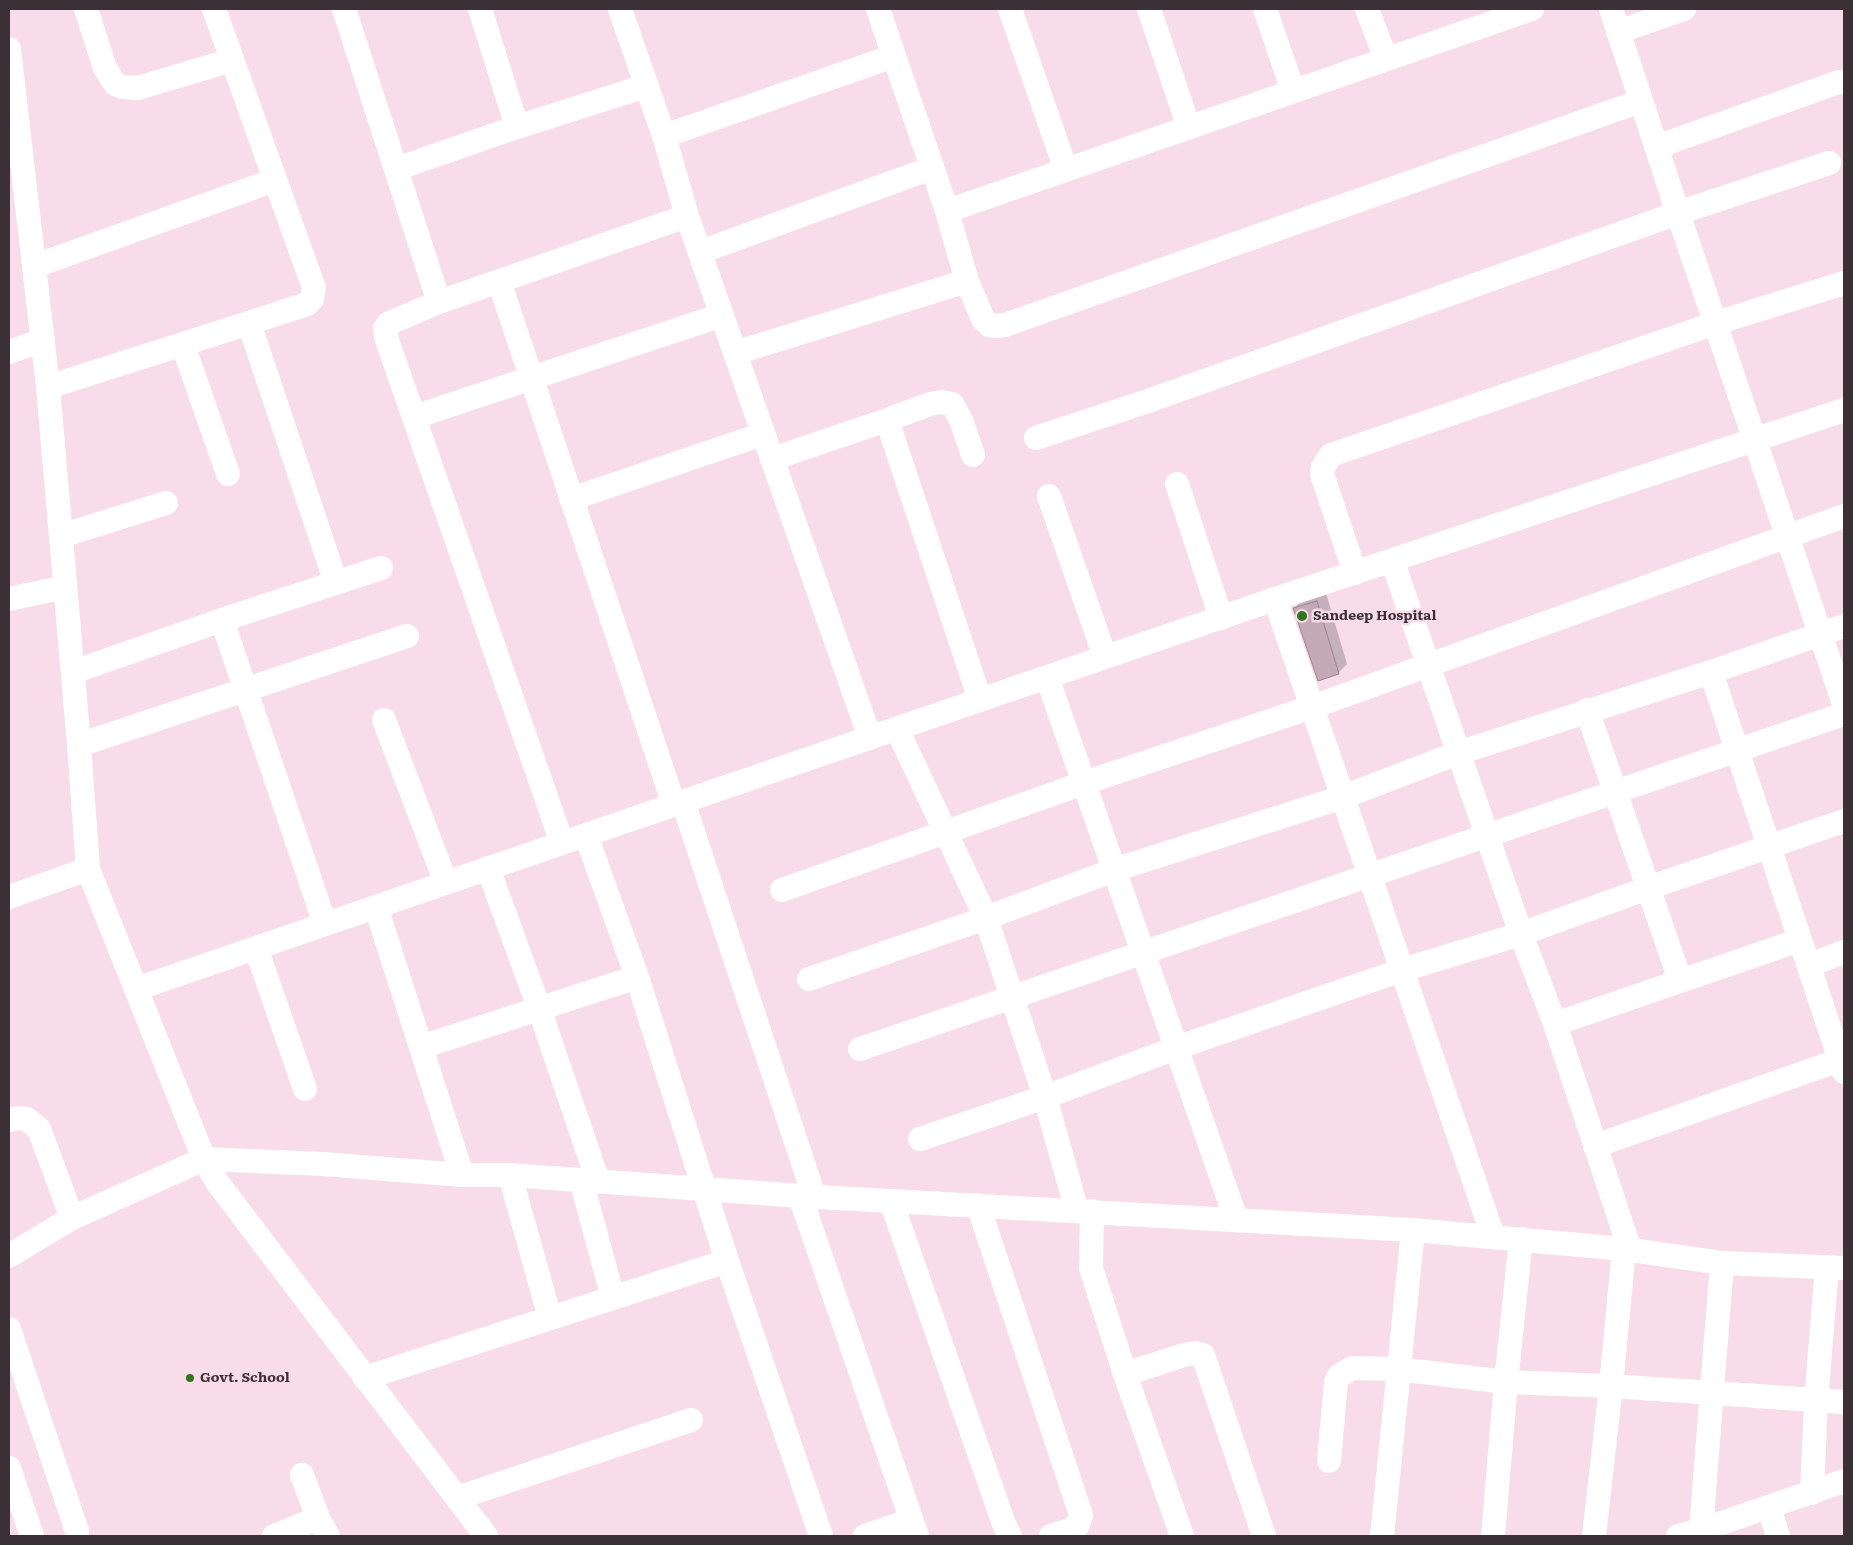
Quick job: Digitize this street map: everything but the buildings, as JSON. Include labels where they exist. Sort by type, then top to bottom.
[{"type":"street","points":[[86,9],[105,68],[115,84],[122,87],[138,88],[232,60]]},
{"type":"street","points":[[48,387],[307,304],[312,299],[314,288],[214,9]]},
{"type":"street","points":[[344,9],[439,302]]},
{"type":"street","points":[[480,9],[517,127]]},
{"type":"street","points":[[878,9],[947,211],[967,281],[983,319],[989,325],[1005,325],[1641,101]]},
{"type":"street","points":[[1010,9],[1066,170]]},
{"type":"street","points":[[1150,9],[1189,128]]},
{"type":"street","points":[[1264,9],[1293,91]]},
{"type":"street","points":[[1368,9],[1386,60]]},
{"type":"street","points":[[947,211],[1532,9]]},
{"type":"street","points":[[1611,9],[1678,214],[1844,704]]},
{"type":"street","points":[[1618,32],[1684,9]]},
{"type":"street","points":[[628,11],[646,86],[664,136],[687,216],[870,738]]},
{"type":"street","points":[[9,49],[16,170],[35,266],[48,387],[88,869],[204,1159],[217,1182],[486,1536]]},
{"type":"street","points":[[664,136],[894,56]]},
{"type":"street","points":[[1656,147],[1839,82]]},
{"type":"street","points":[[396,169],[517,127],[646,86]]},
{"type":"street","points":[[1036,438],[1148,401],[1678,214],[1829,163]]},
{"type":"street","points":[[700,252],[932,168]]},
{"type":"street","points":[[35,266],[275,180]]},
{"type":"street","points":[[562,843],[387,340],[385,329],[388,324],[439,302],[687,216]]},
{"type":"street","points":[[499,281],[571,499],[678,803],[914,1528],[865,1536]]},
{"type":"street","points":[[735,353],[967,281]]},
{"type":"street","points":[[1355,573],[1322,474],[1323,467],[1332,455],[1716,324],[1844,283]]},
{"type":"street","points":[[414,417],[722,316]]},
{"type":"street","points":[[249,323],[336,582]]},
{"type":"street","points":[[9,352],[43,340]]},
{"type":"street","points":[[183,345],[228,474]]},
{"type":"street","points":[[772,459],[930,404],[941,402],[952,404],[962,420],[973,455]]},
{"type":"street","points":[[136,989],[1275,599],[1844,410]]},
{"type":"street","points":[[887,420],[980,700]]},
{"type":"street","points":[[571,499],[763,434]]},
{"type":"street","points":[[1177,484],[1221,618]]},
{"type":"street","points":[[1050,496],[1105,657]]},
{"type":"street","points":[[61,536],[166,503]]},
{"type":"street","points":[[782,890],[1084,783],[1312,707],[1844,516]]},
{"type":"street","points":[[1392,560],[1521,934],[1555,1024],[1596,1146],[1627,1250],[1594,1536]]},
{"type":"street","points":[[73,672],[222,620],[381,568]]},
{"type":"street","points":[[9,599],[66,587]]},
{"type":"street","points":[[1275,599],[1493,1236]]},
{"type":"street","points":[[222,620],[244,691],[325,924]]},
{"type":"street","points":[[809,979],[986,918],[1114,870],[1343,797],[1458,753],[1587,710],[1711,672],[1844,626]]},
{"type":"street","points":[[79,745],[407,636]]},
{"type":"street","points":[[1596,1146],[1842,1066],[1711,672]]},
{"type":"street","points":[[1047,677],[1236,1220]]},
{"type":"street","points":[[1587,710],[1680,980]]},
{"type":"street","points":[[860,1049],[1844,714]]},
{"type":"street","points":[[384,720],[446,883]]},
{"type":"street","points":[[897,729],[986,918],[1085,1211],[1091,1268],[1125,1374],[1182,1536]]},
{"type":"street","points":[[920,1139],[1046,1097],[1176,1048],[1402,970],[1521,934],[1844,821]]},
{"type":"street","points":[[586,835],[637,976],[727,1262],[821,1536]]},
{"type":"street","points":[[488,868],[539,1008],[589,1180],[613,1298]]},
{"type":"street","points":[[9,897],[88,869]]},
{"type":"street","points":[[376,907],[462,1175]]},
{"type":"street","points":[[1555,1024],[1800,940]]},
{"type":"street","points":[[256,948],[305,1089]]},
{"type":"street","points":[[1809,965],[1844,952]]},
{"type":"street","points":[[421,1047],[637,976]]},
{"type":"street","points":[[9,1120],[27,1119],[39,1129],[72,1218]]},
{"type":"street","points":[[9,1256],[72,1218],[204,1159],[323,1164],[462,1175],[510,1175],[807,1196],[1412,1230],[1520,1238],[1722,1263],[1835,1267],[1816,1400],[1812,1493]]},
{"type":"street","points":[[510,1175],[550,1318]]},
{"type":"street","points":[[891,1201],[1004,1524],[1010,1536]]},
{"type":"street","points":[[978,1205],[1081,1515],[1078,1525],[1070,1530],[1051,1536]]},
{"type":"street","points":[[1382,1536],[1412,1230]]},
{"type":"street","points":[[1493,1536],[1520,1238]]},
{"type":"street","points":[[365,1378],[727,1262]]},
{"type":"street","points":[[1722,1263],[1712,1393],[1686,1534],[1844,1482]]},
{"type":"street","points":[[9,1329],[77,1531]]},
{"type":"street","points":[[1125,1374],[1184,1355],[1196,1353],[1203,1355],[1264,1536]]},
{"type":"street","points":[[1329,1461],[1336,1382],[1339,1376],[1352,1368],[1398,1369],[1506,1382],[1611,1386],[1844,1402]]},
{"type":"street","points":[[457,1498],[691,1420]]},
{"type":"street","points":[[9,1468],[32,1536]]},
{"type":"street","points":[[274,1536],[323,1527],[302,1475]]},
{"type":"street","points":[[1769,1508],[1778,1536]]},
{"type":"place","name":"Sandeep Hospital","points":[[1302,616]]},
{"type":"place","name":"Govt. School","points":[[190,1378]]}]
